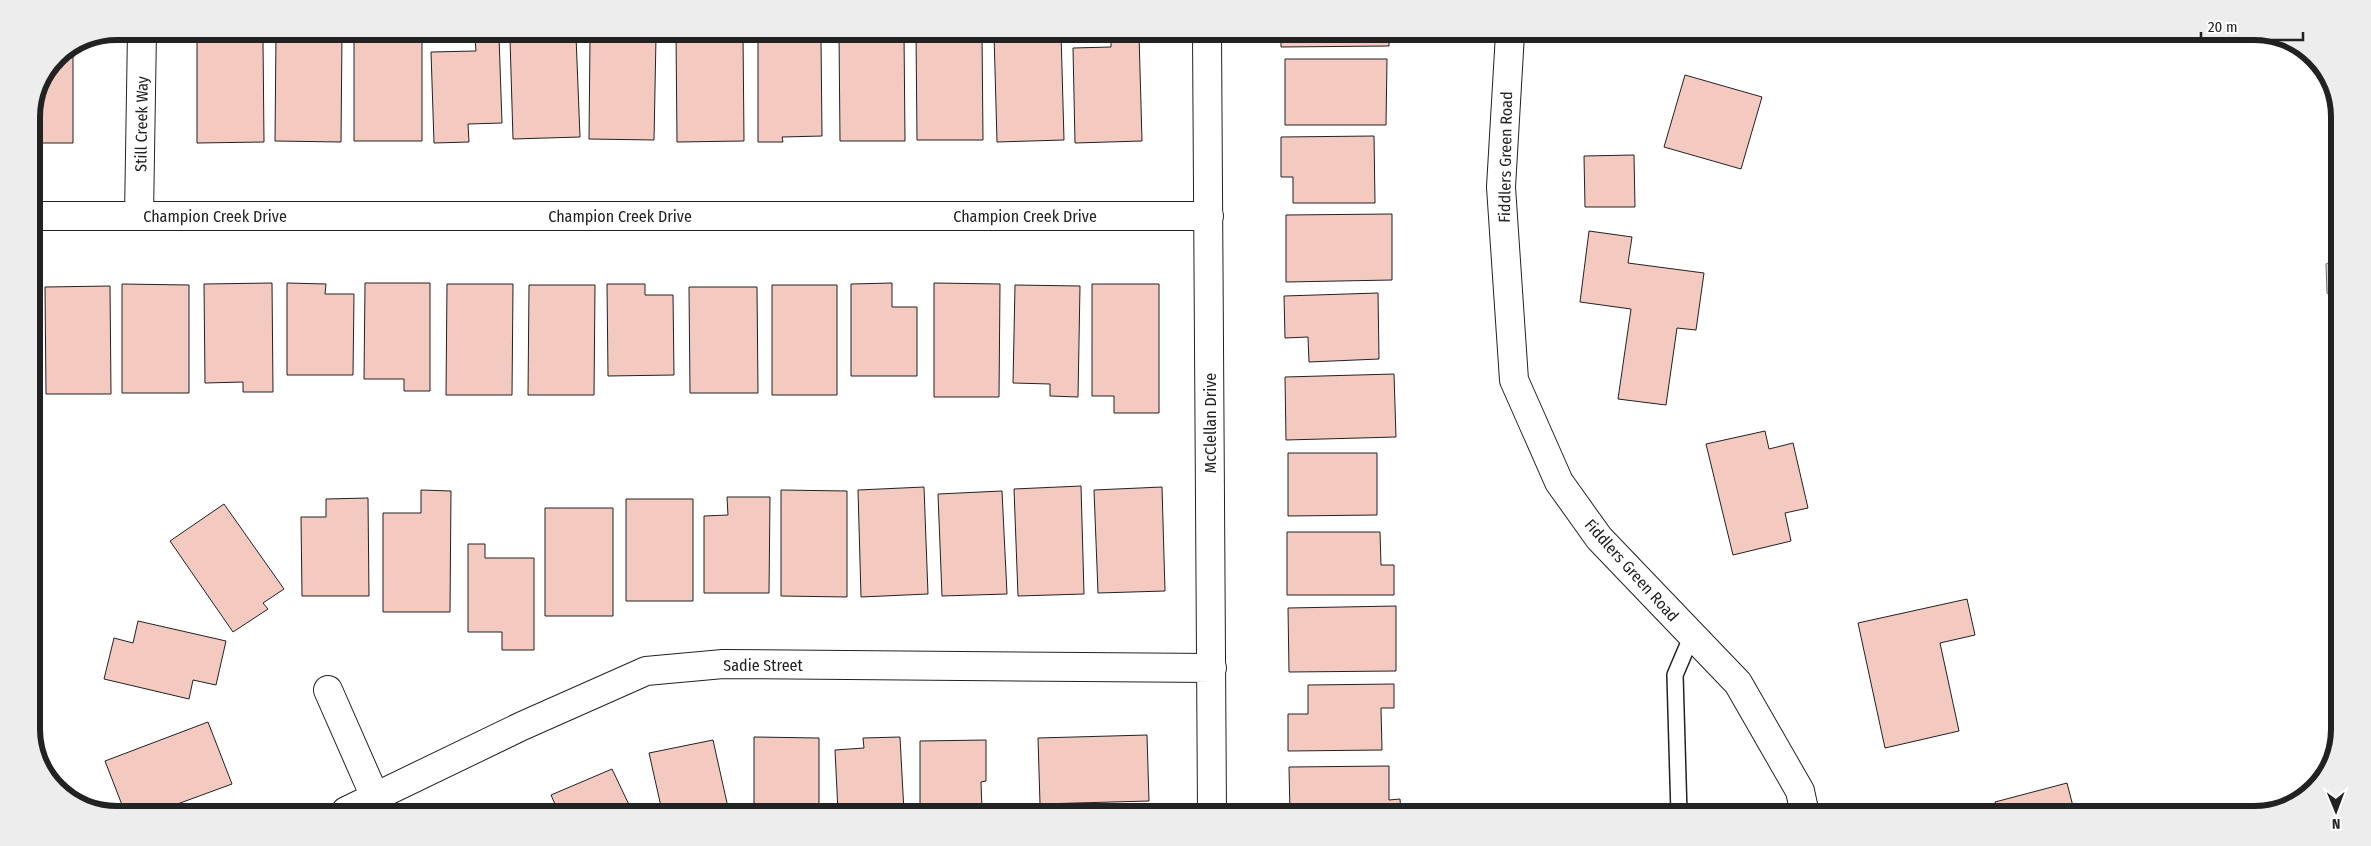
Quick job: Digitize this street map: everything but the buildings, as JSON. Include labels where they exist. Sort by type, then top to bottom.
[{"type":"street","name":"Still Creek Way","points":[[140,216],[142,40]]},
{"type":"street","name":"McClellan Drive","points":[[1207,40],[1212,806]]},
{"type":"street","name":"Fiddlers Green Road","points":[[1510,40],[1502,187],[1514,380],[1559,482],[1599,538],[1738,683],[1800,791],[1803,806]]},
{"type":"street","name":"Champion Creek Drive","points":[[40,216],[1209,216]]},
{"type":"street","name":"Sadie Street","points":[[356,806],[522,726],[646,671],[723,664],[1212,668]]},
{"type":"street","points":[[328,690],[375,797]]},
{"type":"lane","points":[[1680,806],[1675,676],[1692,635]]},
{"type":"shaded area","points":[[2331,262],[2331,297],[2327,293],[2326,264]]}]
